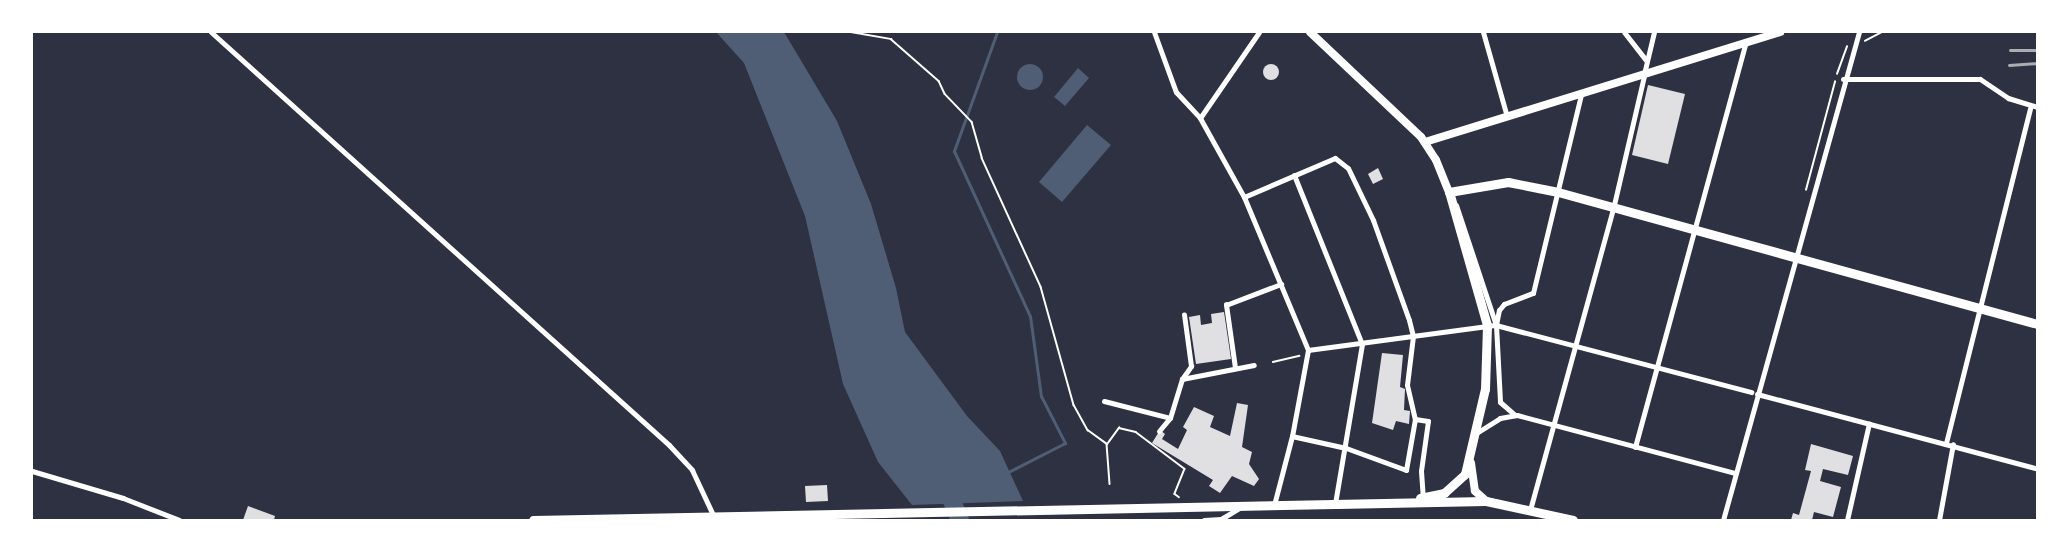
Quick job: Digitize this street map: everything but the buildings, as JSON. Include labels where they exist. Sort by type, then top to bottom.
[{"type":"main road","points":[[1310,32],[1425,142],[1449,192],[1491,325],[1485,389],[1470,463],[1452,489],[1407,502]]},
{"type":"main road","points":[[1425,142],[1507,119],[1780,32]]},
{"type":"main road","points":[[1449,192],[1508,182],[1558,192],[1695,227],[2037,324]]},
{"type":"main road","points":[[1470,463],[1474,491],[1486,501]]},
{"type":"main road","points":[[533,520],[718,519],[1486,501],[1573,520]]},
{"type":"street","points":[[211,32],[669,445],[692,470],[718,519]]},
{"type":"street","points":[[1154,32],[1176,92],[1200,118],[1244,198],[1308,350],[1292,436],[1274,505]]},
{"type":"street","points":[[1200,118],[1259,32]]},
{"type":"street","points":[[1483,32],[1507,119]]},
{"type":"street","points":[[1624,32],[1646,60]]},
{"type":"street","points":[[1530,510],[1574,343],[1614,205],[1654,32]]},
{"type":"street","points":[[1723,520],[1754,393],[1796,256],[1843,79],[1859,32]]},
{"type":"street","points":[[1635,447],[1746,42]]},
{"type":"street","points":[[1843,79],[1980,78],[2030,108],[2037,107]]},
{"type":"street","points":[[1581,94],[1533,293],[1504,304],[1491,325],[1500,402],[1517,415],[1735,473]]},
{"type":"street","points":[[1946,443],[1977,307],[2030,108]]},
{"type":"street","points":[[1244,198],[1335,158],[1348,168],[1373,220],[1413,336],[1407,385],[1415,419],[1406,470],[1346,448],[1292,436]]},
{"type":"street","points":[[1294,175],[1362,344],[1335,503]]},
{"type":"street","points":[[1235,368],[1226,305],[1281,284]]},
{"type":"street","points":[[1159,431],[1170,418],[1182,379],[1191,366],[1184,314]]},
{"type":"street","points":[[1308,350],[1491,325],[1574,343],[1656,367],[1953,444],[2037,469]]},
{"type":"street","points":[[1182,379],[1254,365]]},
{"type":"street","points":[[1104,401],[1170,418]]},
{"type":"street","points":[[1478,432],[1500,418],[1517,415]]},
{"type":"street","points":[[1415,419],[1428,422],[1421,471],[1423,497]]},
{"type":"street","points":[[1847,520],[1869,423]]},
{"type":"street","points":[[1938,520],[1953,444]]},
{"type":"street","points":[[32,471],[123,498],[179,520]]},
{"type":"street","points":[[1204,520],[1221,519],[1243,506]]},
{"type":"path","points":[[851,32],[891,39],[939,81],[945,94],[972,122],[982,158],[1041,287],[1074,405],[1088,430],[1107,444]]},
{"type":"path","points":[[1861,46],[1882,32]]},
{"type":"path","points":[[1273,362],[1303,356],[1308,350]]},
{"type":"path","points":[[1110,484],[1107,444],[1119,428],[1136,432],[1185,470],[1175,494],[1191,507]]},
{"type":"water","points":[[716,32],[784,32],[837,121],[871,204],[896,288],[905,332],[967,416],[1000,451],[1023,501],[912,505],[878,462],[843,384],[805,216],[744,63]]},
{"type":"water","points":[[1030,64],[1039,68],[1043,77],[1039,86],[1030,90],[1021,86],[1017,77],[1021,68]]},
{"type":"water","points":[[1078,68],[1089,78],[1065,106],[1054,97]]},
{"type":"water","points":[[1087,125],[1111,145],[1062,202],[1039,182]]},
{"type":"waterway","points":[[997,32],[954,151],[1030,316],[1041,396],[1065,443],[1006,473]]},
{"type":"waterway","points":[[944,482],[960,520]]},
{"type":"railway","points":[[2010,50],[2038,50]]},
{"type":"railway","points":[[2009,65],[2038,63]]}]
